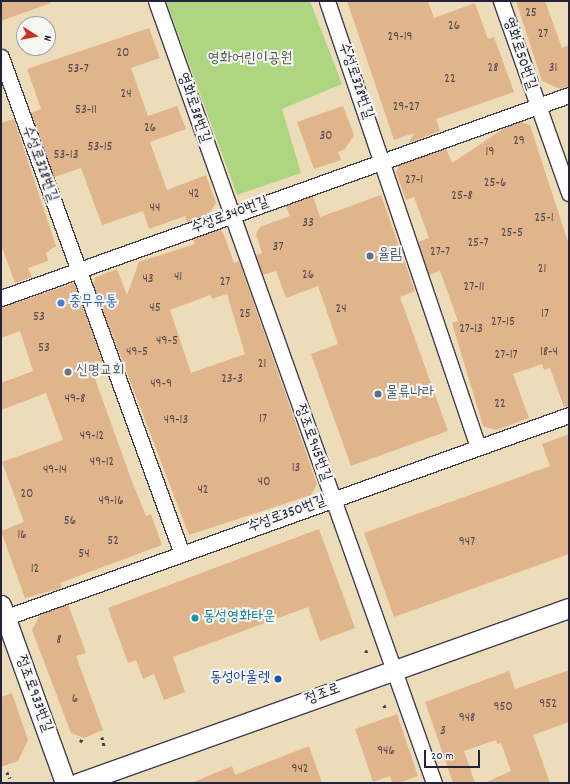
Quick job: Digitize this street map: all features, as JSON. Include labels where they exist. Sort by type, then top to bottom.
[{"type":"street","name":"영화로38번길","points":[[156,1],[231,215]]},
{"type":"street","name":"수성로328번길","points":[[327,1],[383,161]]},
{"type":"street","name":"영화로50번길","points":[[501,1],[569,193]]},
{"type":"street","name":"수성로328번길","points":[[1,57],[77,271]]},
{"type":"street","name":"수성로340번길","points":[[1,298],[569,95]]},
{"type":"street","points":[[383,161],[478,447]]},
{"type":"street","name":"정조로945번길","points":[[231,215],[434,783]]},
{"type":"street","points":[[77,271],[182,554]]},
{"type":"street","name":"수성로350번길","points":[[2,614],[182,554],[569,415]]},
{"type":"street","name":"정조로","points":[[78,783],[569,608]]},
{"type":"street","name":"정조로933번길","points":[[2,614],[65,783]]},
{"type":"path","points":[[366,650],[367,654]]},
{"type":"path","points":[[384,705],[386,710]]},
{"type":"path","points":[[102,737],[105,749]]},
{"type":"path","points":[[7,772],[10,778]]},
{"type":"green space","name":"영화어린이공원","points":[[166,1],[310,1],[342,84],[282,109],[301,173],[237,195]]},
{"type":"building","points":[[1,1],[50,1],[51,3],[1,21]]},
{"type":"building","points":[[347,1],[428,1],[434,18],[475,3],[488,39],[494,37],[514,92],[436,119],[440,131],[409,143],[414,133],[394,140]]},
{"type":"building","points":[[516,1],[545,1],[562,48],[569,45],[569,86],[560,89],[542,81]]},
{"type":"building","points":[[149,28],[160,58],[131,68],[148,116],[177,106],[186,129],[150,142],[167,190],[206,175],[216,203],[209,214],[187,222],[185,216],[149,229],[143,211],[102,225],[81,168],[54,177],[31,113],[41,109],[27,69]]},
{"type":"building","points":[[343,106],[354,135],[345,149],[338,152],[341,160],[314,169],[297,122]]},
{"type":"building","points":[[14,119],[56,246],[46,253],[48,261],[28,268],[32,277],[15,283],[1,245],[1,123]]},
{"type":"building","points":[[521,122],[530,125],[569,245],[569,406],[564,407],[550,368],[544,370],[542,364],[513,374],[529,418],[496,430],[483,426],[452,323],[458,321],[440,271],[429,275],[418,242],[429,238],[414,197],[406,200],[396,172],[399,165],[446,148],[452,163],[503,129]]},
{"type":"building","points":[[381,195],[415,291],[400,297],[448,431],[351,466],[311,354],[338,344],[318,286],[286,298],[276,271],[263,275],[256,255],[262,253],[256,234],[260,227],[290,216],[286,206],[313,196],[320,217]]},
{"type":"building","points":[[218,230],[223,232],[234,263],[239,261],[317,484],[311,495],[189,535],[93,284],[96,277],[117,269],[127,295],[139,262],[195,244],[193,239]],"holes":[[[227,294],[245,354],[191,373],[170,310],[210,295],[212,299]]]},
{"type":"building","points":[[74,283],[105,369],[93,373],[131,479],[146,516],[151,514],[162,545],[60,583],[62,588],[25,598],[1,531],[24,522],[2,462],[63,440],[46,393],[1,410],[1,383],[33,371],[20,331],[1,338],[1,308]]},
{"type":"building","points":[[569,434],[569,554],[394,617],[364,533],[550,466],[542,444]]},
{"type":"building","name":"동성영화타운","points":[[319,529],[355,628],[320,641],[308,607],[173,657],[185,692],[164,700],[154,674],[143,679],[136,660],[128,663],[108,608]]},
{"type":"building","points":[[68,604],[86,653],[76,656],[103,730],[84,738],[71,733],[32,630],[40,615]]},
{"type":"building","points":[[569,670],[569,722],[533,735],[550,783],[484,783],[511,771],[501,743],[497,744],[496,740],[464,751],[475,783],[453,783],[425,702],[509,671],[515,689]]},
{"type":"building","points":[[12,693],[28,740],[18,761],[1,767],[1,697]]},
{"type":"building","points":[[397,714],[418,776],[399,783],[392,783],[390,776],[373,782],[355,729]]},
{"type":"building","points":[[309,746],[322,783],[191,783],[232,766],[235,775]]},
{"type":"place","name":"율림","points":[[370,256]]},
{"type":"place","name":"충무유통","points":[[61,303]]},
{"type":"place","name":"신명교회","points":[[68,372]]},
{"type":"place","name":"물류나라","points":[[378,394]]},
{"type":"place","name":"동성영화타운","points":[[195,618]]},
{"type":"place","name":"동성아울렛","points":[[278,679]]}]
